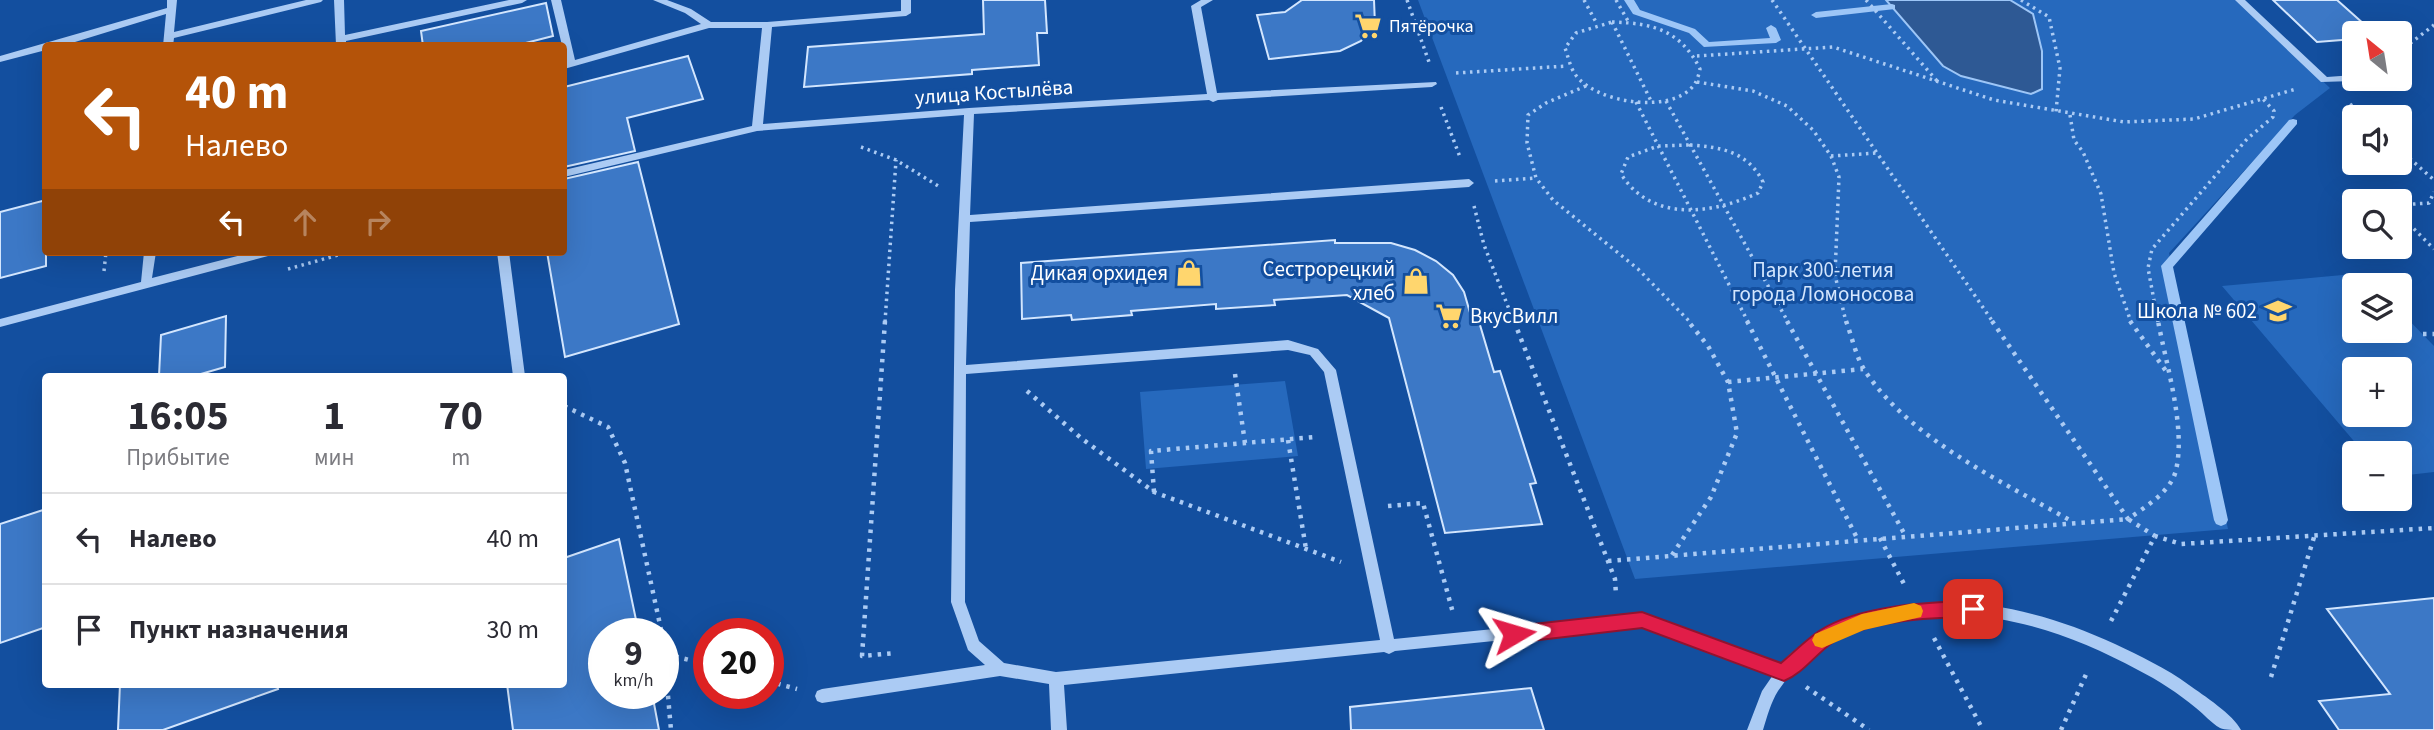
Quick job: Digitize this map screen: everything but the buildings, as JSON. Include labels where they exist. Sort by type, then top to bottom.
[{"type":"street","points":[[60,42],[172,5],[169,41],[318,0]]},
{"type":"street","points":[[339,0],[341,42],[522,0]]},
{"type":"street","points":[[556,0],[563,42]]},
{"type":"street","points":[[659,0],[688,11],[709,25]]},
{"type":"street","points":[[567,64],[709,25],[767,25],[906,13],[906,0]]},
{"type":"street","points":[[1208,0],[1196,6],[1213,99]]},
{"type":"street","points":[[2241,0],[2325,80],[2342,79]]},
{"type":"street","points":[[757,128],[767,25]]},
{"type":"street","points":[[0,60],[42,48]]},
{"type":"street","name":"улица Костылёва","points":[[567,173],[757,128],[969,111],[1213,99],[1433,79]]},
{"type":"street","points":[[969,111],[961,290],[958,602],[973,645],[1000,669]]},
{"type":"street","points":[[965,219],[1469,183]]},
{"type":"street","points":[[146,284],[150,256]]},
{"type":"street","points":[[0,323],[253,256]]},
{"type":"street","points":[[504,256],[519,373]]},
{"type":"street","points":[[961,370],[1288,345],[1314,352],[1330,370],[1389,648]]},
{"type":"street","points":[[1755,730],[1773,686],[1784,672],[1828,636],[1862,623],[1919,611],[1973,609],[2034,622],[2100,644],[2145,666],[2195,697],[2233,730]]},
{"type":"street","points":[[822,696],[1000,669],[1056,679],[1389,648],[1642,620],[1784,672]]},
{"type":"street","points":[[1056,679],[1059,730]]},
{"type":"path","points":[[1407,0],[1469,183],[1484,245],[1615,579],[1619,622]]},
{"type":"path","points":[[1584,0],[1597,24]]},
{"type":"path","points":[[1616,0],[1628,22]]},
{"type":"path","points":[[1772,0],[2128,519],[2155,536],[2181,544],[2434,528]]},
{"type":"path","points":[[2021,0],[2049,17],[2060,68],[2056,112]]},
{"type":"path","points":[[1867,1],[1938,82]]},
{"type":"path","points":[[1612,22],[1652,103]]},
{"type":"path","points":[[1612,22],[1659,28],[1684,42],[1697,56],[1701,72],[1698,82],[1685,94],[1652,103],[1636,103],[1609,97],[1587,86],[1567,66],[1565,48],[1576,33],[1597,24],[1612,22]]},
{"type":"path","points":[[2412,40],[2434,25]]},
{"type":"path","points":[[1697,56],[1833,47],[1994,100],[2124,122],[2194,119],[2325,80]]},
{"type":"path","points":[[1433,79],[1567,66]]},
{"type":"path","points":[[1698,82],[1753,90],[1787,106],[1813,130],[1831,156],[1839,177],[1835,275],[1845,319],[1864,369],[1890,402],[1952,452],[2073,523]]},
{"type":"path","points":[[1587,86],[1546,103],[1528,115],[1527,143],[1536,178],[1553,200],[1638,269],[1680,310],[1708,346],[1728,382],[1737,433],[1711,497],[1672,555]]},
{"type":"path","points":[[1608,561],[2128,519],[2157,499],[2176,472],[2178,432],[2148,268],[2152,250],[2247,139],[2273,117],[2274,111],[2263,99]]},
{"type":"path","points":[[1666,101],[1905,536]]},
{"type":"path","points":[[1636,103],[1858,540]]},
{"type":"path","points":[[2070,114],[2074,140],[2083,152],[2101,194],[2114,273],[2132,325],[2166,371]]},
{"type":"path","points":[[1690,145],[1717,147],[1734,153],[1759,171],[1763,182],[1758,193],[1724,206],[1657,207],[1635,196],[1626,186],[1621,174],[1628,157],[1658,146],[1690,145]]},
{"type":"path","points":[[1831,156],[1877,153]]},
{"type":"path","points":[[904,652],[862,656],[896,160],[946,191]]},
{"type":"path","points":[[2412,161],[2434,180]]},
{"type":"path","points":[[1469,183],[1536,178]]},
{"type":"path","points":[[2412,204],[2429,203],[2434,192]]},
{"type":"path","points":[[2412,227],[2434,249]]},
{"type":"path","points":[[104,275],[106,256]]},
{"type":"path","points":[[2423,334],[2434,334]]},
{"type":"path","points":[[1232,349],[1245,443]]},
{"type":"path","points":[[1000,368],[1081,438],[1154,492],[1306,549],[1374,578]]},
{"type":"path","points":[[1728,382],[1864,369]]},
{"type":"path","points":[[567,407],[608,427],[625,463],[659,618]]},
{"type":"path","points":[[1154,492],[1151,451],[1344,435]]},
{"type":"path","points":[[1288,440],[1306,549]]},
{"type":"path","points":[[1359,509],[1423,503],[1461,640]]},
{"type":"path","points":[[2272,677],[2315,534]]},
{"type":"path","points":[[2061,730],[2100,644],[2155,536]]},
{"type":"path","points":[[1784,672],[1869,730]]},
{"type":"path","points":[[670,709],[671,730]]},
{"type":"green space","name":"Парк 300-летия города Ломоносова","points":[[1418,0],[2238,0],[2330,88],[2295,115],[2169,253],[2228,529],[1635,579]]},
{"type":"green space","points":[[2342,275],[2342,343],[2412,343],[2412,323],[2434,346],[2434,472],[2412,475],[2412,441],[2354,441],[2222,286]]},
{"type":"green space","points":[[1285,381],[1298,456],[1146,469],[1140,392]]},
{"type":"shaded area","points":[[1886,0],[2010,0],[2033,14],[2042,51],[2042,89],[2031,94],[1961,76],[1943,66]]},
{"type":"waterway","points":[[1629,0],[1636,12],[1692,31],[1707,45],[1776,40],[1771,28]]},
{"type":"waterway","points":[[1816,15],[1892,7]]},
{"type":"waterway","points":[[2221,520],[2167,266],[2293,122]]},
{"type":"slow traffic","points":[[1822,640],[1862,623],[1914,611]]},
{"type":"place","name":"Пятёрочка","points":[[1368,26]]},
{"type":"place","name":"Дикая орхидея","points":[[1189,273]]},
{"type":"place","name":"Сестрорецкий хлеб","points":[[1416,281]]},
{"type":"place","name":"Школа № 602","points":[[2278,311]]},
{"type":"place","name":"ВкусВилл","points":[[1449,316]]},
{"type":"route","points":[[1514,634],[1642,620],[1784,672],[1799,657],[1828,636],[1862,623],[1919,611],[1973,609]]}]
